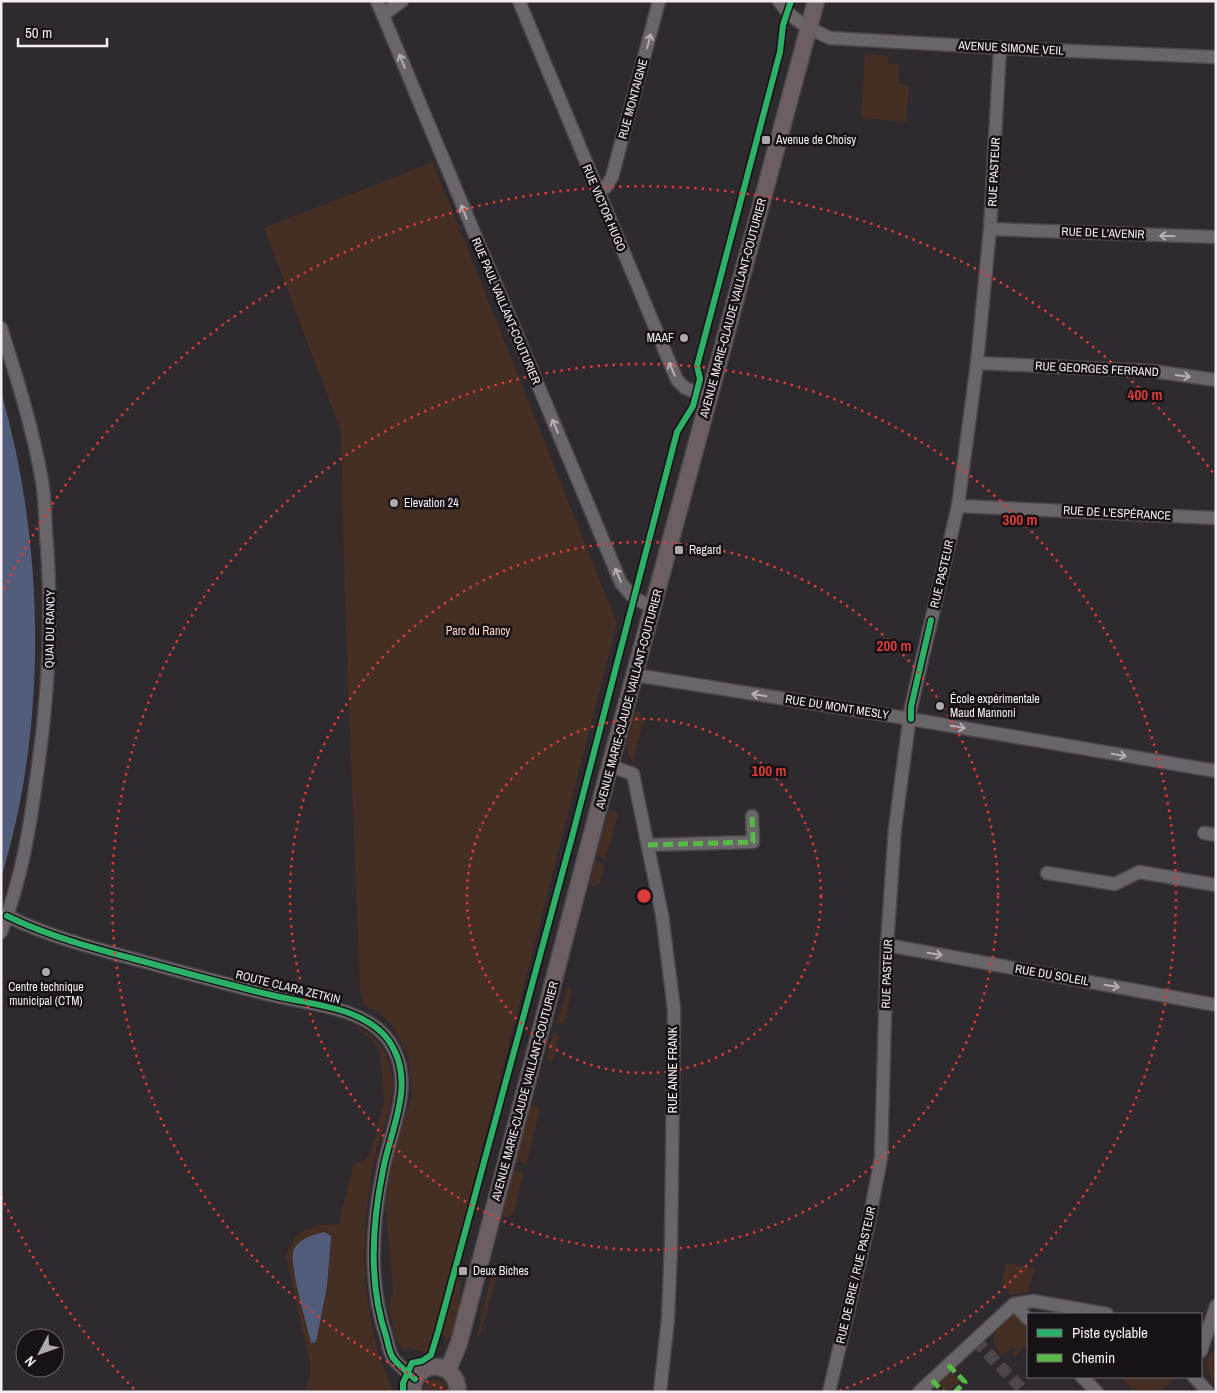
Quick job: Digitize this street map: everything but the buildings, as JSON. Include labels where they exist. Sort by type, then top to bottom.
[{"type":"main road","name":"AVENUE MARIE-CLAUDE VAILLANT-COUTURIER","points":[[448,1370],[461,1336],[708,398],[816,1]]},
{"type":"main road","points":[[414,1385],[426,1368],[438,1366],[448,1370],[457,1383],[458,1392]]},
{"type":"street","name":"RUE PAUL VAILLANT-COUTURIER","points":[[377,1],[621,583],[634,598],[653,607]]},
{"type":"street","points":[[383,14],[402,1]]},
{"type":"street","name":"RUE VICTOR HUGO","points":[[519,1],[677,380],[685,388],[708,398]]},
{"type":"street","name":"RUE MONTAIGNE","points":[[597,191],[606,187],[612,177],[659,1]]},
{"type":"street","name":"AVENUE SIMONE VEIL","points":[[779,1],[787,13],[808,28],[830,38],[1000,48],[1216,57]]},
{"type":"street","name":"RUE PASTEUR","points":[[881,1158],[887,945],[895,828],[911,707],[958,506],[977,363],[990,229],[1000,48]]},
{"type":"street","name":"RUE DE L'AVENIR","points":[[990,229],[1216,237]]},
{"type":"street","name":"QUAI DU RANCY","points":[[1,328],[29,422],[42,482],[50,580],[49,681],[42,738],[28,833],[8,916],[1,932]]},
{"type":"street","name":"RUE GEORGES FERRAND","points":[[977,363],[1152,372],[1216,380]]},
{"type":"street","name":"RUE DE L'ESPÉRANCE","points":[[958,506],[1216,518]]},
{"type":"street","name":"RUE DU MONT MESLY","points":[[635,675],[1216,771]]},
{"type":"street","name":"RUE ANNE FRANK","points":[[611,766],[633,774],[662,915],[674,1009],[671,1244],[668,1319],[660,1392]]},
{"type":"street","points":[[648,846],[753,842],[752,816]]},
{"type":"street","points":[[1047,873],[1116,884],[1139,872],[1216,885]]},
{"type":"street","name":"ROUTE CLARA ZETKIN","points":[[8,916],[40,931],[90,947],[270,995],[348,1013],[369,1022],[380,1031],[397,1057],[402,1076],[400,1106],[383,1169],[375,1216],[373,1256],[382,1324],[393,1357],[414,1385]]},
{"type":"street","name":"RUE DU SOLEIL","points":[[887,945],[1216,1005]]},
{"type":"street","name":"RUE DE BRIE / RUE PASTEUR","points":[[829,1392],[867,1231],[881,1158]]},
{"type":"street","points":[[919,1392],[1014,1304],[1033,1301],[1101,1313]]},
{"type":"street","points":[[1014,1304],[1027,1318]]},
{"type":"street","points":[[1207,1346],[1216,1307]]},
{"type":"street","points":[[1083,1378],[1097,1392]]},
{"type":"street","points":[[1195,1378],[1208,1392]]},
{"type":"green space","points":[[865,54],[888,56],[888,63],[899,65],[899,84],[909,85],[906,122],[861,118]]},
{"type":"green space","name":"Parc du Rancy","points":[[433,162],[617,623],[453,1263],[428,1352],[422,1355],[423,1352],[409,1348],[406,1351],[398,1343],[389,1308],[393,1294],[385,1209],[394,1151],[412,1096],[408,1058],[393,1026],[380,1013],[363,1004],[360,988],[345,607],[341,431],[264,228]]},
{"type":"green space","points":[[635,710],[640,712],[643,721],[633,762],[629,756],[626,743]]},
{"type":"green space","points":[[609,810],[615,811],[618,815],[605,859],[599,855],[596,857]]},
{"type":"green space","points":[[595,859],[604,865],[600,883],[593,887],[589,879],[592,876]]},
{"type":"green space","points":[[567,988],[572,989],[564,1023],[555,1024],[559,1017]]},
{"type":"green space","points":[[352,1025],[368,1033],[379,1044],[388,1059],[392,1076],[393,1087],[390,1107],[375,1157],[370,1186],[366,1216],[365,1276],[368,1306],[374,1335],[382,1364],[394,1392],[303,1392],[310,1378],[310,1364],[286,1256],[295,1237],[304,1230],[319,1225],[340,1224],[354,1164],[366,1159],[371,1151],[384,1103],[380,1051],[372,1040]],"holes":[[[330,1236],[327,1287],[316,1342],[311,1343],[294,1270]]]},
{"type":"green space","points":[[552,1034],[557,1034],[560,1038],[556,1041],[558,1044],[552,1063],[547,1058]]},
{"type":"green space","points":[[530,1106],[538,1107],[540,1111],[526,1165],[519,1160],[518,1163],[515,1162]]},
{"type":"green space","points":[[513,1170],[524,1173],[513,1214],[507,1217],[503,1216],[502,1211]]},
{"type":"green space","points":[[494,1262],[500,1264],[480,1336],[477,1337]]},
{"type":"green space","points":[[1006,1263],[1035,1268],[1028,1292],[1011,1295],[1002,1284]]},
{"type":"green space","points":[[455,1279],[461,1280],[459,1303],[456,1322],[447,1341],[441,1333]]},
{"type":"green space","points":[[1012,1316],[1018,1316],[1027,1326],[1027,1346],[1013,1358],[1013,1353],[1016,1350],[1013,1347],[1003,1356],[994,1344],[995,1334]]},
{"type":"green space","points":[[1215,1351],[1216,1387],[1209,1375],[1207,1366],[1210,1353]]},
{"type":"green space","points":[[952,1372],[960,1381],[946,1392],[939,1384]]},
{"type":"green space","points":[[1121,1378],[1172,1378],[1174,1380],[1161,1392],[1134,1392]]},
{"type":"green space","points":[[434,1379],[445,1383],[447,1392],[423,1392],[427,1382]]},
{"type":"water","points":[[1,392],[16,450],[26,510],[33,572],[35,635],[33,698],[27,760],[16,820],[1,878]]},
{"type":"water","points":[[324,1232],[331,1236],[327,1287],[316,1342],[311,1343],[296,1283],[293,1253],[294,1248],[301,1241]]},
{"type":"tunnel","points":[[975,1340],[1025,1392]]},
{"type":"marked path","points":[[648,845],[753,842],[752,816]]},
{"type":"marked path","points":[[948,1365],[965,1382],[955,1392]]},
{"type":"marked path","points":[[932,1380],[943,1392]]},
{"type":"cycle path","points":[[403,1392],[403,1383],[412,1363],[422,1361],[431,1355],[438,1332],[572,837],[677,432],[693,406],[700,379],[697,366],[780,52],[783,25],[791,1]]},
{"type":"cycle path","points":[[911,719],[911,707],[931,620]]},
{"type":"cycle path","points":[[7,916],[41,931],[95,948],[355,1015],[385,1036],[397,1057],[401,1072],[402,1088],[400,1105],[379,1190],[374,1232],[374,1274],[380,1316],[390,1353],[398,1364],[415,1379]]},
{"type":"place","name":"Avenue de Choisy","points":[[766,140]]},
{"type":"place","name":"MAAF","points":[[684,338]]},
{"type":"place","name":"Elevation 24","points":[[394,503]]},
{"type":"place","name":"Regard","points":[[679,550]]},
{"type":"place","name":"École expérimentale Maud Mannoni","points":[[940,706]]},
{"type":"place","name":"Centre technique municipal (CTM)","points":[[46,972]]},
{"type":"place","name":"Deux Biches","points":[[463,1271]]}]
